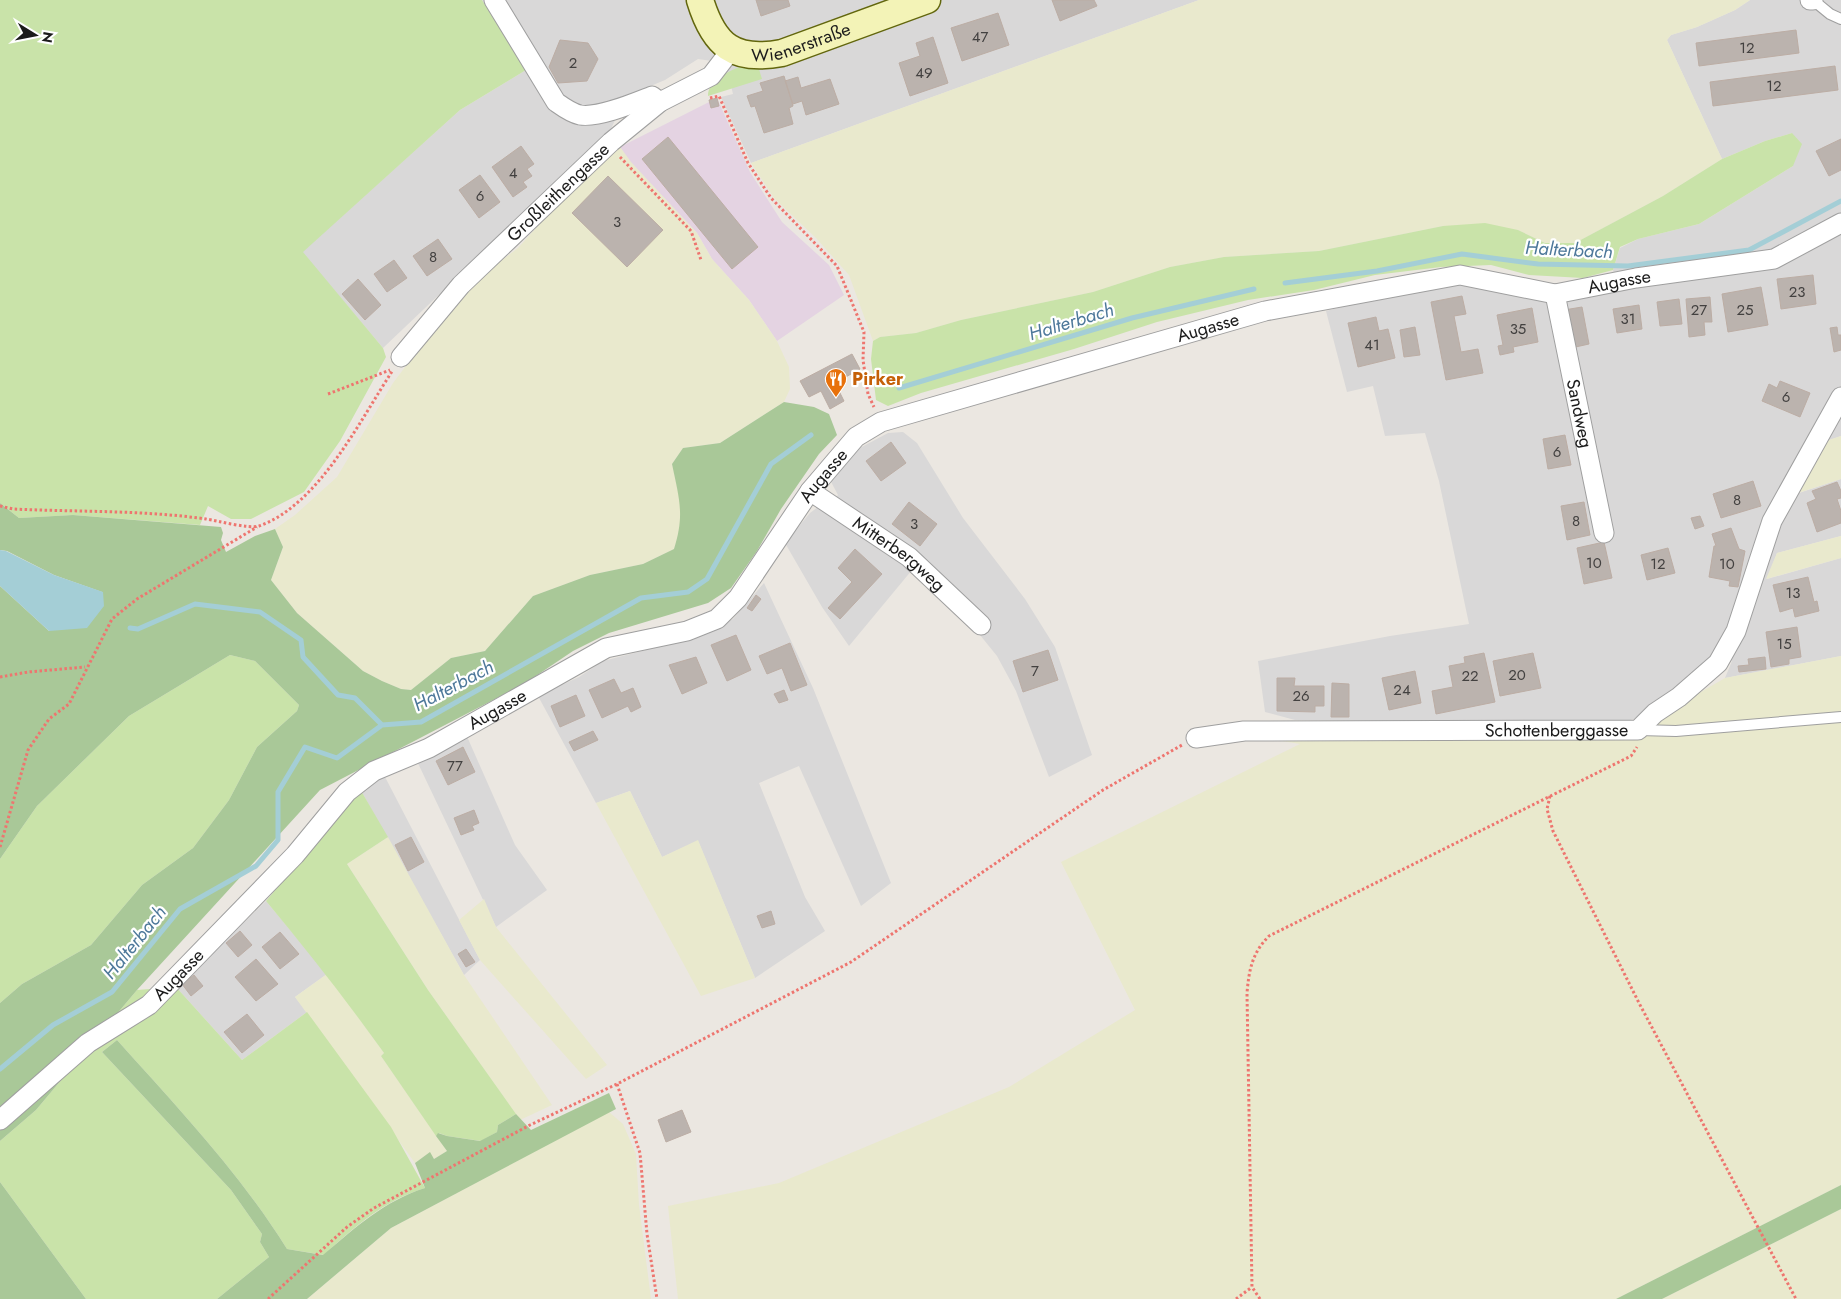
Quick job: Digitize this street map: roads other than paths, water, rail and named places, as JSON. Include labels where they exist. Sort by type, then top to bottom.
[{"type":"street","points":[[494,0],[556,102],[568,110],[580,114],[592,114],[632,104],[652,96],[660,102]]},
{"type":"street","name":"Wienerstraße","points":[[700,0],[713,32],[731,50],[752,56],[782,53],[927,0]]},
{"type":"street","name":"Großleithengasse","points":[[397,363],[461,285],[611,142],[660,102],[711,76],[731,50]]},
{"type":"street","name":"Augasse","points":[[0,1120],[88,1043],[149,1005],[295,855],[354,787],[374,771],[429,748],[606,648],[686,631],[717,619],[738,598],[810,491],[856,437],[881,422],[1265,311],[1460,275],[1555,294],[1636,278],[1774,259],[1841,224]]},
{"type":"street","name":"Sandweg","points":[[1555,294],[1604,534]]},
{"type":"street","name":"Schottenberggasse","points":[[1196,738],[1244,731],[1638,730],[1650,717],[1679,697],[1718,663],[1736,631],[1772,521],[1841,397]]},
{"type":"street","name":"Mitterbergweg","points":[[810,491],[909,557],[981,625]]},
{"type":"lane","points":[[1812,0],[1830,14],[1841,19]]},
{"type":"lane","points":[[1638,730],[1686,730],[1841,717]]},
{"type":"water","points":[[0,550],[6,551],[54,575],[103,592],[104,606],[87,628],[49,631],[0,586]]},
{"type":"waterway","name":"Halterbach","points":[[1285,283],[1377,271],[1462,254],[1538,264],[1628,266],[1749,250],[1841,201]]},
{"type":"waterway","name":"Halterbach","points":[[899,388],[1132,318],[1254,289]]},
{"type":"waterway","name":"Halterbach","points":[[0,1069],[53,1025],[112,992],[180,909],[256,866],[278,840],[278,792],[305,747],[337,758],[382,725],[421,722],[641,598],[688,592],[707,579],[771,464],[811,435]]},
{"type":"waterway","points":[[130,628],[138,629],[195,604],[260,612],[301,640],[303,657],[338,695],[355,698],[382,725]]},
{"type":"place","name":"Pirker","points":[[836,398]]}]
